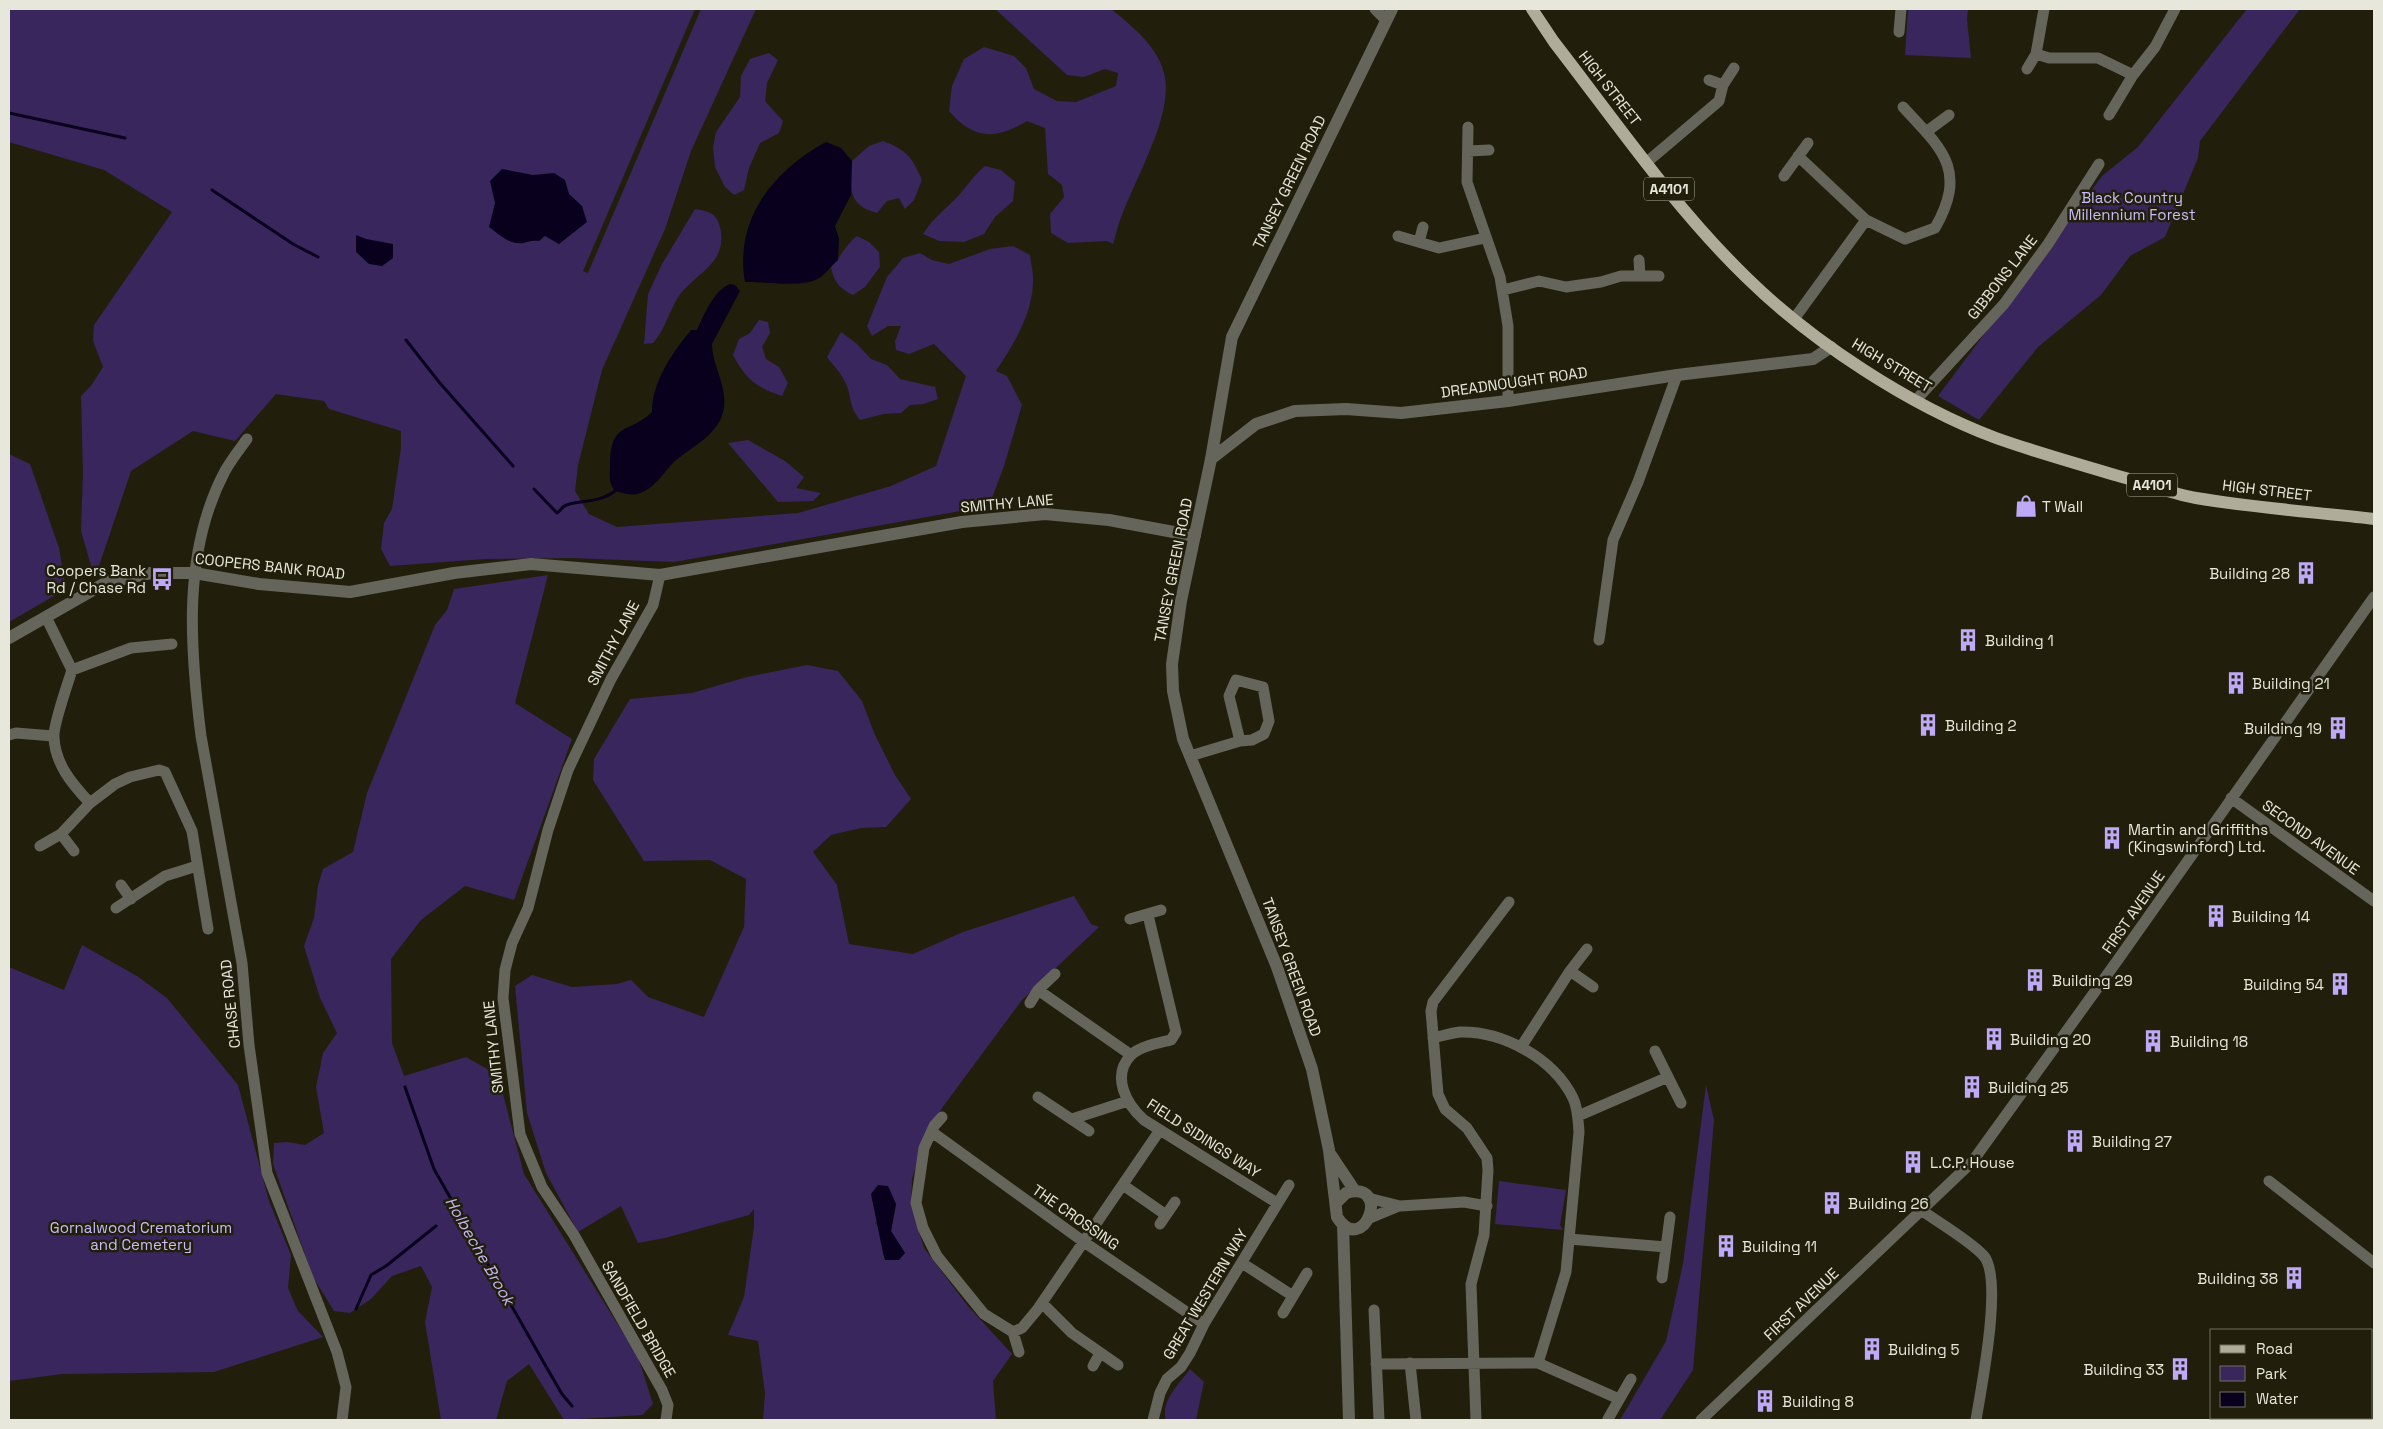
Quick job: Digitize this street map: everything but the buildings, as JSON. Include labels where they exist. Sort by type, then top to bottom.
[{"type":"main road","name":"HIGH STREET","points":[[1532,9],[1554,42],[1647,162],[1706,234],[1747,278],[1794,320],[1831,347],[1916,400],[1997,438],[2194,497],[2286,510],[2374,519]]},
{"type":"street","points":[[1376,9],[1389,14]]},
{"type":"street","points":[[1899,32],[1901,9]]},
{"type":"street","points":[[2027,69],[2036,54],[2044,9]]},
{"type":"street","points":[[2109,115],[2133,74],[2155,48],[2175,9]]},
{"type":"street","name":"TANSEY GREEN ROAD","points":[[1349,1420],[1346,1256],[1343,1224],[1336,1212],[1337,1202],[1312,1069],[1277,967],[1183,739],[1173,691],[1172,664],[1181,600],[1211,459],[1232,336],[1389,14]]},
{"type":"street","points":[[2036,54],[2048,58],[2098,58],[2133,74]]},
{"type":"street","points":[[1647,162],[1719,101],[1722,85],[1734,68]]},
{"type":"street","points":[[1709,80],[1722,85]]},
{"type":"street","points":[[1798,156],[1866,220],[1905,239],[1935,228],[1946,208],[1950,182],[1948,162],[1936,143],[1903,107]]},
{"type":"street","points":[[1926,132],[1949,115]]},
{"type":"street","points":[[1468,127],[1467,182],[1503,290],[1508,326],[1508,401]]},
{"type":"street","points":[[1784,176],[1808,143]]},
{"type":"street","points":[[1468,151],[1489,150]]},
{"type":"street","name":"GIBBONS LANE","points":[[1916,400],[2004,304],[2048,244],[2099,164]]},
{"type":"street","points":[[1794,320],[1866,220]]},
{"type":"street","points":[[1419,242],[1423,227]]},
{"type":"street","points":[[1398,236],[1438,248],[1485,238]]},
{"type":"street","points":[[1639,260],[1640,276]]},
{"type":"street","points":[[1503,290],[1539,281],[1566,288],[1601,282],[1621,276],[1659,276]]},
{"type":"street","name":"DREADNOUGHT ROAD","points":[[1211,459],[1256,424],[1295,411],[1346,410],[1401,413],[1508,401],[1677,375],[1813,359],[1831,347]]},
{"type":"street","points":[[1600,640],[1613,540],[1638,482],[1677,375]]},
{"type":"street","name":"CHASE ROAD","points":[[247,439],[226,469],[214,494],[200,535],[194,573],[193,643],[199,717],[242,963],[249,1045],[267,1173],[337,1352],[346,1387],[342,1420]]},
{"type":"street","name":"SMITHY LANE","points":[[574,1235],[542,1187],[520,1134],[503,998],[504,970],[512,943],[528,908],[548,830],[568,770],[611,679],[653,604],[660,575],[962,522],[1046,514],[1090,518],[1195,536]]},
{"type":"street","name":"COOPERS BANK ROAD","points":[[9,638],[107,582],[151,574],[194,573],[259,584],[350,592],[454,573],[531,564],[660,575]]},
{"type":"street","name":"FIRST AVENUE","points":[[1701,1420],[1972,1162],[2117,961],[2374,597]]},
{"type":"street","points":[[46,617],[72,670],[54,736],[60,765],[74,786],[90,803]]},
{"type":"street","points":[[72,670],[130,648],[172,644]]},
{"type":"street","points":[[1190,756],[1240,741],[1252,740],[1264,734],[1269,721],[1263,687],[1236,680],[1229,696],[1240,741]]},
{"type":"street","points":[[9,735],[16,733],[54,736]]},
{"type":"street","points":[[40,846],[60,834],[90,803],[115,784],[130,777],[160,770],[165,772],[192,831],[208,929]]},
{"type":"street","name":"SECOND AVENUE","points":[[2231,798],[2374,901]]},
{"type":"street","points":[[60,834],[74,851]]},
{"type":"street","points":[[116,908],[164,876],[197,866]]},
{"type":"street","points":[[121,885],[130,898]]},
{"type":"street","points":[[1476,1420],[1472,1284],[1484,1235],[1487,1206],[1487,1158],[1467,1128],[1445,1109],[1438,1094],[1431,1011],[1433,1002],[1509,902]]},
{"type":"street","points":[[1130,919],[1161,910]]},
{"type":"street","points":[[1038,990],[1131,1055],[1146,1047],[1171,1040],[1176,1032],[1148,915]]},
{"type":"street","points":[[1520,1047],[1570,971],[1587,949]]},
{"type":"street","points":[[1570,971],[1593,987]]},
{"type":"street","points":[[1030,1003],[1038,990],[1054,974]]},
{"type":"street","points":[[1433,1038],[1460,1032],[1508,1042],[1520,1047],[1551,1070],[1573,1098],[1578,1116],[1566,1272],[1538,1363]]},
{"type":"street","points":[[1655,1051],[1681,1103]]},
{"type":"street","name":"FIELD SIDINGS WAY","points":[[1131,1055],[1120,1074],[1128,1101],[1138,1114],[1277,1204]]},
{"type":"street","points":[[1578,1116],[1668,1078]]},
{"type":"street","points":[[1038,1097],[1089,1131]]},
{"type":"street","points":[[1072,1119],[1128,1101]]},
{"type":"street","points":[[942,1117],[924,1148],[916,1203],[923,1228],[937,1256],[984,1314],[1013,1332],[1019,1352]]},
{"type":"street","points":[[1013,1332],[1022,1328],[1042,1302],[1160,1130]]},
{"type":"street","name":"THE CROSSING","points":[[932,1132],[1084,1242],[1204,1324]]},
{"type":"street","name":"TANSEY GREEN ROAD","points":[[1328,1150],[1355,1191],[1368,1198]]},
{"type":"street","points":[[2269,1181],[2374,1263]]},
{"type":"street","points":[[1123,1185],[1163,1219],[1175,1202]]},
{"type":"street","name":"GREAT WESTERN WAY","points":[[1153,1420],[1160,1393],[1167,1379],[1181,1367],[1197,1342],[1204,1324],[1289,1185]]},
{"type":"street","points":[[1337,1202],[1346,1193],[1355,1191]]},
{"type":"street","points":[[1368,1198],[1400,1206],[1464,1202],[1487,1206]]},
{"type":"street","points":[[1368,1198],[1372,1211],[1370,1218]]},
{"type":"street","points":[[1370,1218],[1400,1206]]},
{"type":"street","points":[[1921,1210],[1983,1255],[1990,1270],[1993,1288],[1976,1420]]},
{"type":"street","points":[[1662,1278],[1670,1217]]},
{"type":"street","name":"TANSEY GREEN ROAD","points":[[1346,1256],[1359,1227],[1370,1218]]},
{"type":"street","points":[[1343,1224],[1351,1228],[1359,1227]]},
{"type":"street","name":"SANDFIELD BRIDGE","points":[[574,1235],[662,1390],[668,1405],[666,1420]]},
{"type":"street","points":[[1569,1239],[1666,1248]]},
{"type":"street","points":[[1242,1263],[1293,1296]]},
{"type":"street","points":[[1283,1313],[1307,1273]]},
{"type":"street","points":[[1042,1302],[1072,1334],[1118,1365]]},
{"type":"street","points":[[1374,1310],[1379,1420]]},
{"type":"street","points":[[1093,1366],[1100,1353]]},
{"type":"street","points":[[1410,1363],[1416,1420]]},
{"type":"street","points":[[1376,1364],[1538,1363],[1619,1399]]},
{"type":"street","points":[[1608,1419],[1631,1380]]},
{"type":"green space","points":[[9,9],[695,9],[583,271],[588,273],[701,9],[756,9],[691,151],[665,229],[602,370],[578,465],[575,491],[589,514],[617,527],[798,513],[891,486],[936,466],[966,376],[934,344],[909,354],[896,350],[895,341],[901,326],[888,326],[872,336],[867,326],[887,277],[903,258],[920,253],[932,260],[949,264],[990,249],[1013,246],[1030,255],[1033,275],[1032,291],[1022,327],[996,371],[1007,376],[1022,405],[1004,466],[989,506],[674,562],[571,558],[485,559],[390,566],[381,549],[384,523],[392,509],[401,448],[401,431],[329,409],[324,401],[276,394],[235,441],[193,431],[131,471],[99,566],[101,576],[92,569],[81,531],[83,473],[81,396],[91,386],[103,367],[93,341],[94,325],[172,212],[104,170],[9,142]]},
{"type":"green space","points":[[995,9],[1111,9],[1144,38],[1162,66],[1166,93],[1163,110],[1151,147],[1128,200],[1113,244],[1107,241],[1068,243],[1051,233],[1050,214],[1064,197],[1062,185],[1048,174],[1045,128],[1027,121],[1005,132],[985,134],[967,127],[949,111],[952,86],[964,59],[984,47],[1014,56],[1026,68],[1034,89],[1057,101],[1076,102],[1116,86],[1118,73],[1105,69],[1084,77],[1067,75]]},
{"type":"green space","points":[[1908,9],[1968,9],[1967,19],[1971,58],[1905,55]]},
{"type":"green space","name":"Black Country Millennium Forest","points":[[2247,9],[2300,9],[2200,141],[2198,158],[2165,237],[2130,256],[2101,295],[2038,347],[1979,420],[1938,396],[2102,176],[2138,147]]},
{"type":"green space","points":[[769,53],[778,60],[767,83],[765,101],[783,121],[779,133],[760,143],[749,168],[744,190],[734,195],[725,187],[715,167],[713,147],[716,132],[740,97],[741,76],[750,59]]},
{"type":"green space","points":[[883,141],[908,155],[922,180],[914,200],[905,209],[899,198],[887,201],[877,213],[867,210],[860,205],[852,194],[852,161],[869,146]]},
{"type":"green space","points":[[985,166],[1001,170],[1015,182],[1013,201],[995,217],[984,234],[964,242],[939,241],[923,234],[936,218]]},
{"type":"green space","points":[[695,209],[708,212],[719,222],[721,240],[719,251],[715,260],[708,268],[677,299],[653,343],[644,344],[648,294],[662,264]]},
{"type":"green space","points":[[857,236],[869,242],[879,252],[880,267],[865,287],[853,295],[838,284],[831,267]]},
{"type":"green space","points":[[759,320],[768,322],[770,333],[762,347],[766,359],[779,367],[788,383],[782,396],[752,381],[742,370],[733,355],[739,339],[750,333]]},
{"type":"green space","points":[[841,332],[856,343],[871,359],[887,365],[900,379],[935,387],[938,399],[923,404],[910,405],[901,413],[884,414],[860,420],[853,409],[844,380],[827,357]]},
{"type":"green space","points":[[748,440],[785,461],[804,477],[796,488],[821,493],[813,501],[778,502],[728,443]]},
{"type":"green space","points":[[9,454],[30,464],[59,548],[66,589],[9,622]]},
{"type":"green space","points":[[548,575],[515,703],[572,739],[514,900],[465,886],[421,920],[391,959],[392,1043],[404,1076],[466,1057],[498,1075],[524,1174],[638,1357],[653,1404],[642,1415],[564,1420],[529,1364],[507,1381],[496,1420],[441,1420],[425,1322],[432,1287],[421,1266],[392,1276],[371,1299],[350,1313],[334,1311],[313,1277],[273,1164],[274,1143],[287,1142],[305,1145],[324,1133],[316,1087],[323,1053],[337,1033],[320,998],[304,946],[314,918],[318,885],[323,869],[353,852],[367,793],[435,625],[447,610],[454,589]]},
{"type":"green space","points":[[807,665],[838,671],[862,701],[875,735],[895,775],[911,799],[886,827],[861,828],[831,835],[813,852],[837,885],[849,944],[913,954],[963,932],[1074,896],[1091,924],[1099,927],[1022,1000],[942,1108],[924,1139],[912,1179],[911,1205],[924,1248],[967,1305],[1012,1354],[993,1381],[996,1420],[763,1420],[765,1393],[758,1341],[728,1335],[744,1297],[754,1227],[754,1209],[749,1215],[665,1238],[638,1243],[621,1206],[578,1232],[546,1173],[527,1113],[515,986],[532,975],[572,987],[617,984],[631,980],[648,997],[704,1017],[744,927],[746,879],[710,860],[644,861],[593,780],[594,759],[630,699],[692,693],[747,677]],"holes":[[[896,1204],[891,1231],[905,1253],[875,1223]]]},
{"type":"green space","name":"Gornalwood Crematorium and Cemetery","points":[[82,945],[137,976],[167,998],[238,1085],[269,1201],[291,1255],[288,1288],[298,1311],[323,1337],[214,1372],[62,1374],[9,1381],[9,967],[64,990]]},
{"type":"green space","points":[[1706,1085],[1714,1120],[1693,1370],[1660,1420],[1620,1420],[1666,1341],[1683,1264]]},
{"type":"green space","points":[[1499,1181],[1566,1190],[1560,1225],[1563,1230],[1495,1224]]},
{"type":"green space","points":[[1190,1369],[1204,1382],[1196,1420],[1166,1420],[1165,1413],[1168,1399]]},
{"type":"water","points":[[826,142],[841,148],[852,161],[851,195],[835,226],[839,239],[838,260],[821,277],[814,281],[795,284],[745,282],[743,259],[746,238],[752,218],[762,199],[774,182],[789,167]]},
{"type":"water","points":[[502,169],[533,175],[554,173],[565,180],[569,194],[582,206],[587,222],[559,244],[545,236],[539,241],[523,243],[513,242],[504,238],[489,227],[495,203],[490,181]]},
{"type":"water","points":[[356,235],[366,239],[393,244],[393,258],[382,266],[369,264],[356,252]]},
{"type":"water","points":[[730,284],[735,285],[740,291],[712,344],[724,399],[722,416],[717,425],[705,439],[674,462],[649,489],[635,494],[615,491],[611,485],[610,475],[611,451],[617,435],[652,412],[655,390],[670,358],[691,330],[697,330],[714,298],[724,287]]},
{"type":"water","points":[[878,1185],[888,1186],[896,1204],[891,1231],[905,1253],[899,1260],[885,1260],[883,1253],[871,1194]]},
{"type":"waterway","points":[[9,113],[125,138]]},
{"type":"waterway","points":[[212,190],[293,244],[318,257]]},
{"type":"waterway","points":[[406,340],[439,382],[513,466]]},
{"type":"waterway","points":[[534,489],[557,513],[567,505],[601,498],[615,491]]},
{"type":"waterway","name":"Holbeche Brook","points":[[405,1087],[434,1169],[562,1394],[572,1406]]},
{"type":"waterway","points":[[356,1309],[371,1275],[386,1266],[436,1226]]},
{"type":"place","name":"T Wall","points":[[2026,506]]},
{"type":"place","name":"Building 28","points":[[2306,573]]},
{"type":"place","name":"Coopers Bank Rd / Chase Rd","points":[[162,579]]},
{"type":"place","name":"Building 1","points":[[1968,640]]},
{"type":"place","name":"Building 21","points":[[2236,683]]},
{"type":"place","name":"Building 2","points":[[1928,725]]},
{"type":"place","name":"Building 19","points":[[2338,728]]},
{"type":"place","name":"Martin and Griffiths (Kingswinford) Ltd.","points":[[2112,838]]},
{"type":"place","name":"Building 14","points":[[2216,916]]},
{"type":"place","name":"Building 29","points":[[2035,980]]},
{"type":"place","name":"Building 54","points":[[2340,984]]},
{"type":"place","name":"Building 20","points":[[1994,1039]]},
{"type":"place","name":"Building 18","points":[[2153,1041]]},
{"type":"place","name":"Building 25","points":[[1972,1087]]},
{"type":"place","name":"Building 27","points":[[2075,1141]]},
{"type":"place","name":"L.C.P. House","points":[[1913,1162]]},
{"type":"place","name":"Building 26","points":[[1832,1203]]},
{"type":"place","name":"Building 11","points":[[1726,1246]]},
{"type":"place","name":"Building 38","points":[[2294,1278]]},
{"type":"place","name":"Building 5","points":[[1872,1349]]},
{"type":"place","name":"Building 33","points":[[2180,1369]]},
{"type":"place","name":"Building 8","points":[[1765,1401]]}]
